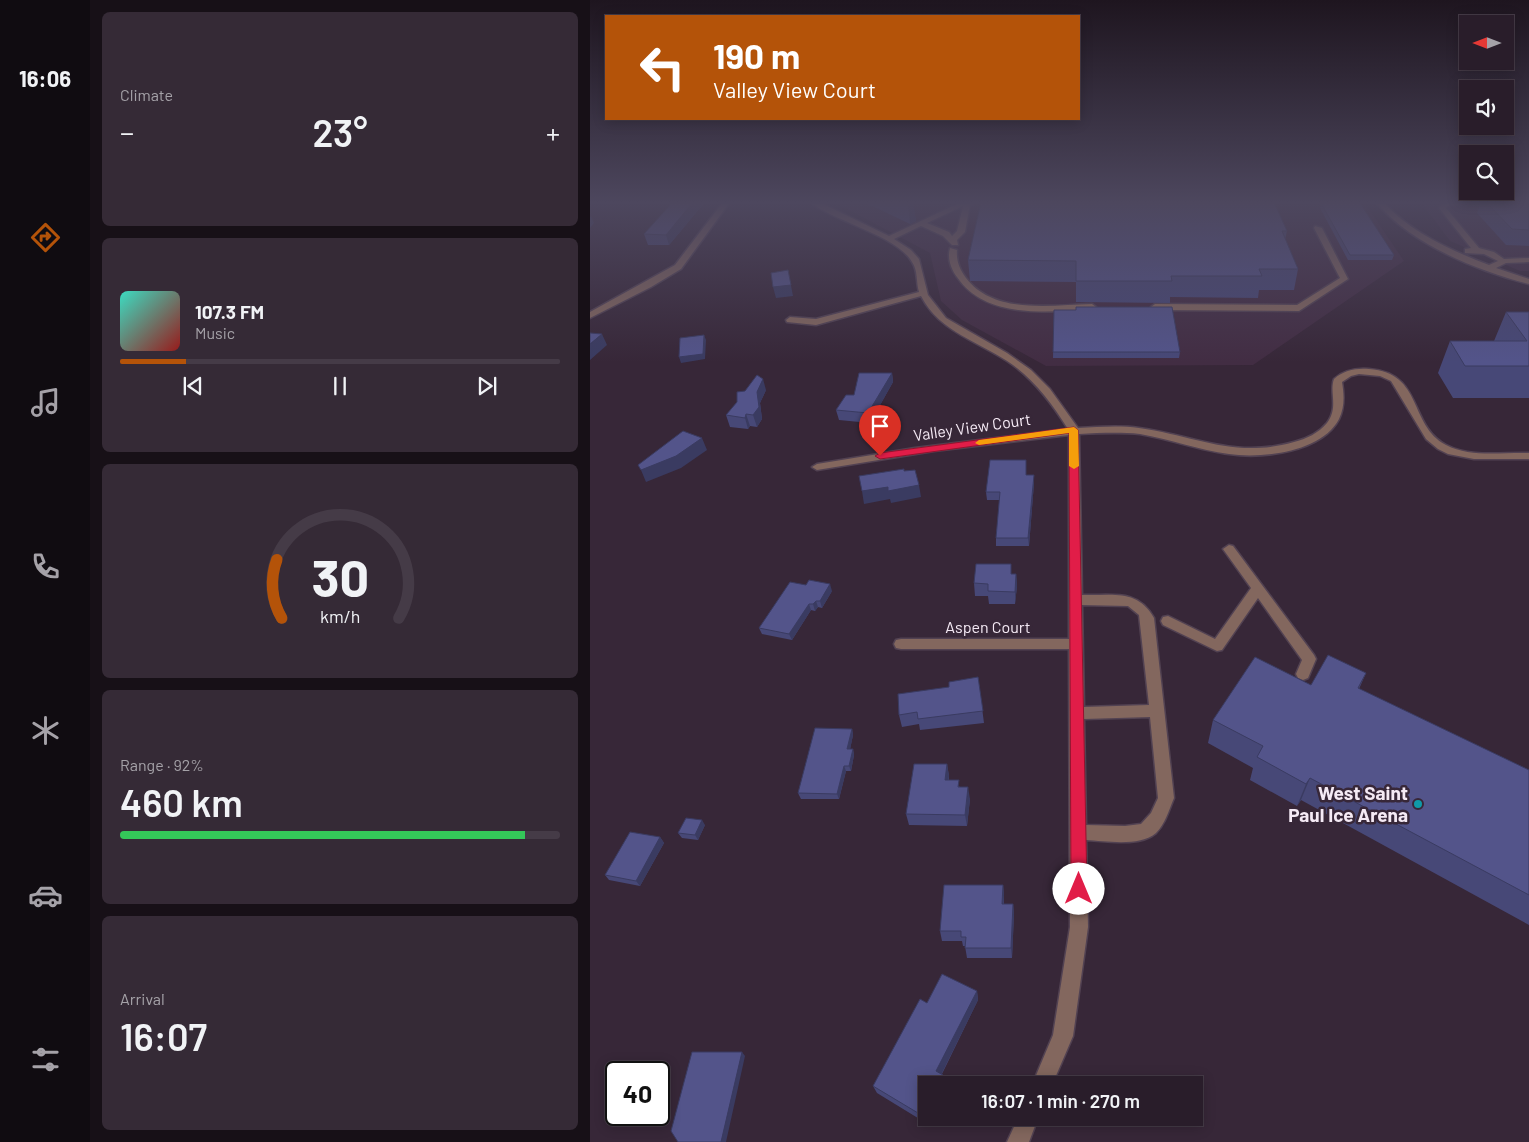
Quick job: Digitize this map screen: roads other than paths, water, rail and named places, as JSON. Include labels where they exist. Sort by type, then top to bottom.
[{"type":"street","points":[[590,315],[678,267],[687,255]]},
{"type":"street","points":[[910,255],[920,271],[923,293],[943,320],[1001,353],[1034,376],[1055,399],[1074,430],[1079,927],[1063,1036],[1046,1076]]},
{"type":"street","points":[[953,255],[963,282],[974,293],[990,302],[1010,307],[1100,307]]},
{"type":"street","points":[[1149,307],[1298,308],[1344,279],[1332,255]]},
{"type":"street","points":[[1459,255],[1529,282]]},
{"type":"street","points":[[1492,255],[1502,261]]},
{"type":"street","points":[[1490,268],[1502,261],[1529,260]]},
{"type":"street","points":[[790,320],[816,322],[923,293]]},
{"type":"street","name":"Valley View Court","points":[[817,467],[861,458],[1074,430],[1127,430],[1161,435],[1229,452],[1262,452],[1289,448],[1315,438],[1332,426],[1339,407],[1337,381],[1344,374],[1367,371],[1395,379],[1424,428],[1441,447],[1456,453],[1475,456],[1528,455]]},
{"type":"street","points":[[1229,549],[1309,659],[1303,674]]},
{"type":"street","points":[[1168,621],[1217,646],[1258,588]]},
{"type":"street","points":[[1075,600],[1128,601],[1136,603],[1147,618],[1166,798],[1158,818],[1147,830],[1128,833],[1078,832]]},
{"type":"street","name":"Aspen Court","points":[[901,644],[1076,644]]},
{"type":"street","points":[[1077,713],[1157,712]]},
{"type":"street","points":[[1018,1142],[1025,1126]]},
{"type":"place","name":"West Saint Paul Ice Arena","points":[[1418,804]]}]
